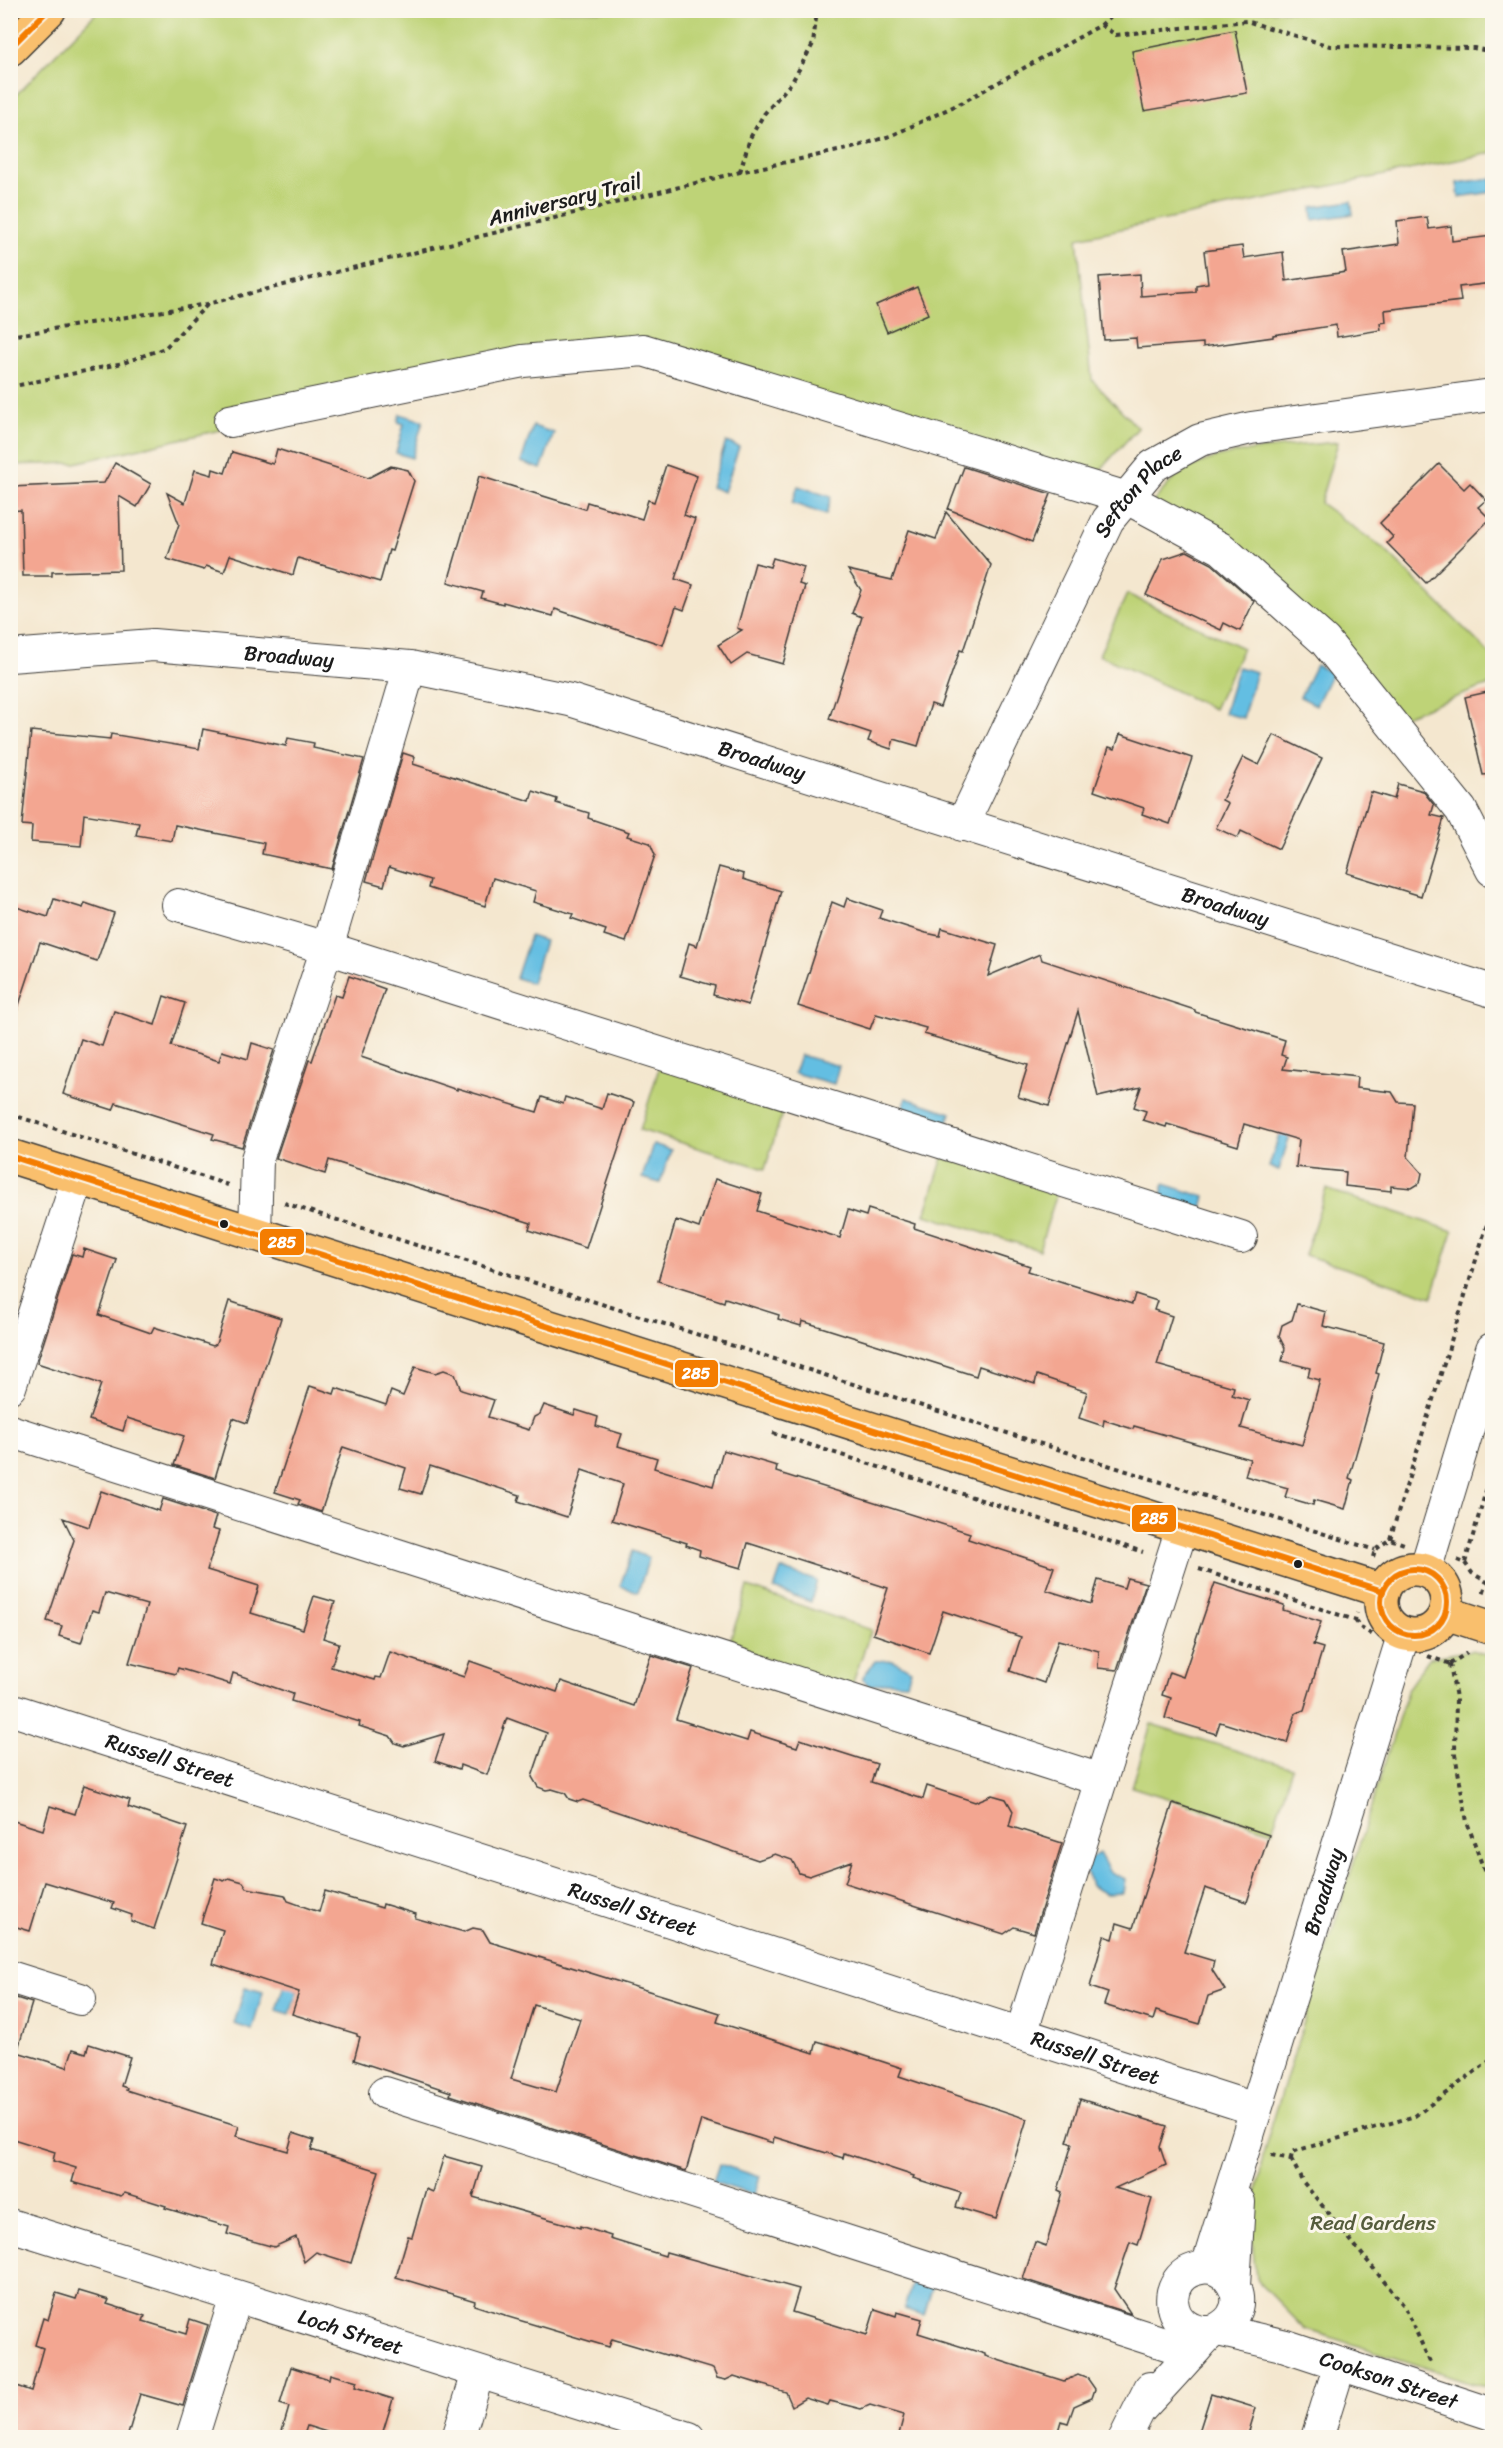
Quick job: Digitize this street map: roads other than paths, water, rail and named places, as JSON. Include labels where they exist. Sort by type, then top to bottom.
[{"type":"main road","points":[[10,48],[49,10]]},
{"type":"main road","points":[[10,1156],[1383,1591]]},
{"type":"main road","points":[[1411,1569],[1425,1571],[1444,1586],[1447,1599],[1446,1613],[1439,1625],[1428,1633],[1416,1635],[1404,1633],[1395,1629],[1387,1620],[1382,1610],[1383,1591],[1389,1581],[1399,1573],[1411,1569]]},
{"type":"main road","points":[[1446,1613],[1492,1628]]},
{"type":"street","points":[[230,421],[523,361],[643,350],[1127,498],[1222,549],[1325,641],[1461,810],[1492,870]]},
{"type":"street","name":"Sefton Place","points":[[962,825],[1108,520],[1153,466],[1200,440],[1251,428],[1492,394]]},
{"type":"street","name":"Broadway","points":[[10,656],[153,645],[410,667],[570,700],[1492,991]]},
{"type":"street","points":[[255,1235],[257,1159],[327,948],[410,667]]},
{"type":"street","points":[[178,905],[327,948],[1241,1237]]},
{"type":"street","points":[[10,1387],[78,1178]]},
{"type":"street","points":[[1425,1571],[1492,1349]]},
{"type":"street","points":[[10,1431],[1101,1780]]},
{"type":"street","points":[[1021,2034],[1182,1528]]},
{"type":"street","name":"Broadway","points":[[1207,2267],[1404,1633]]},
{"type":"street","name":"Russell Street","points":[[10,1709],[1255,2109]]},
{"type":"street","points":[[10,1977],[80,1999]]},
{"type":"street","points":[[385,2093],[1175,2333],[1190,2330],[1201,2333],[1215,2331]]},
{"type":"street","name":"Broadway","points":[[1141,2408],[1215,2331],[1228,2324],[1234,2314],[1237,2303],[1235,2289],[1242,2150]]},
{"type":"street","name":"Loch Street","points":[[10,2225],[689,2438]]},
{"type":"street","points":[[1175,2333],[1173,2290],[1188,2272],[1207,2267],[1218,2270],[1235,2289]]},
{"type":"street","name":"Cookson Street","points":[[1235,2289],[1286,2346]]},
{"type":"street","points":[[192,2438],[236,2297]]},
{"type":"street","name":"Cookson Street","points":[[1215,2331],[1286,2346],[1492,2414]]},
{"type":"street","name":"Broadway","points":[[1125,2438],[1175,2333]]},
{"type":"street","points":[[1317,2438],[1340,2364]]},
{"type":"street","points":[[458,2438],[478,2373]]},
{"type":"water","points":[[1492,178],[1492,192],[1459,197],[1457,183]]},
{"type":"water","points":[[1351,201],[1353,214],[1313,220],[1312,207]]},
{"type":"water","points":[[400,414],[423,421],[412,458],[396,453],[404,424],[398,422]]},
{"type":"water","points":[[533,426],[554,433],[541,469],[521,462]]},
{"type":"water","points":[[726,442],[739,447],[724,492],[711,487]]},
{"type":"water","points":[[798,486],[831,497],[826,515],[792,503]]},
{"type":"water","points":[[1316,665],[1332,673],[1316,705],[1300,697]]},
{"type":"water","points":[[1238,667],[1256,672],[1243,718],[1224,713]]},
{"type":"water","points":[[530,936],[545,941],[532,983],[516,978]]},
{"type":"water","points":[[800,1055],[839,1066],[834,1084],[794,1073]]},
{"type":"water","points":[[1292,1094],[1302,1097],[1279,1170],[1269,1167]]},
{"type":"water","points":[[906,1098],[951,1113],[945,1129],[901,1114]]},
{"type":"water","points":[[653,1144],[671,1150],[660,1183],[642,1178]]},
{"type":"water","points":[[1164,1184],[1205,1197],[1201,1211],[1160,1198]]},
{"type":"water","points":[[632,1551],[649,1558],[638,1592],[620,1586]]},
{"type":"water","points":[[781,1569],[817,1581],[811,1602],[774,1589]]},
{"type":"water","points":[[893,1660],[911,1670],[907,1683],[887,1682],[869,1686],[862,1678],[875,1661]]},
{"type":"water","points":[[1099,1853],[1109,1871],[1125,1879],[1123,1893],[1106,1894],[1091,1886],[1084,1862]]},
{"type":"water","points":[[289,1969],[303,1973],[290,2014],[276,2010]]},
{"type":"water","points":[[245,1987],[263,1992],[252,2030],[234,2024]]},
{"type":"water","points":[[719,2164],[760,2177],[754,2195],[713,2182]]},
{"type":"water","points":[[914,2276],[934,2282],[924,2315],[904,2309]]},
{"type":"park label","name":"Read Gardens","points":[[1373,2223]]}]
